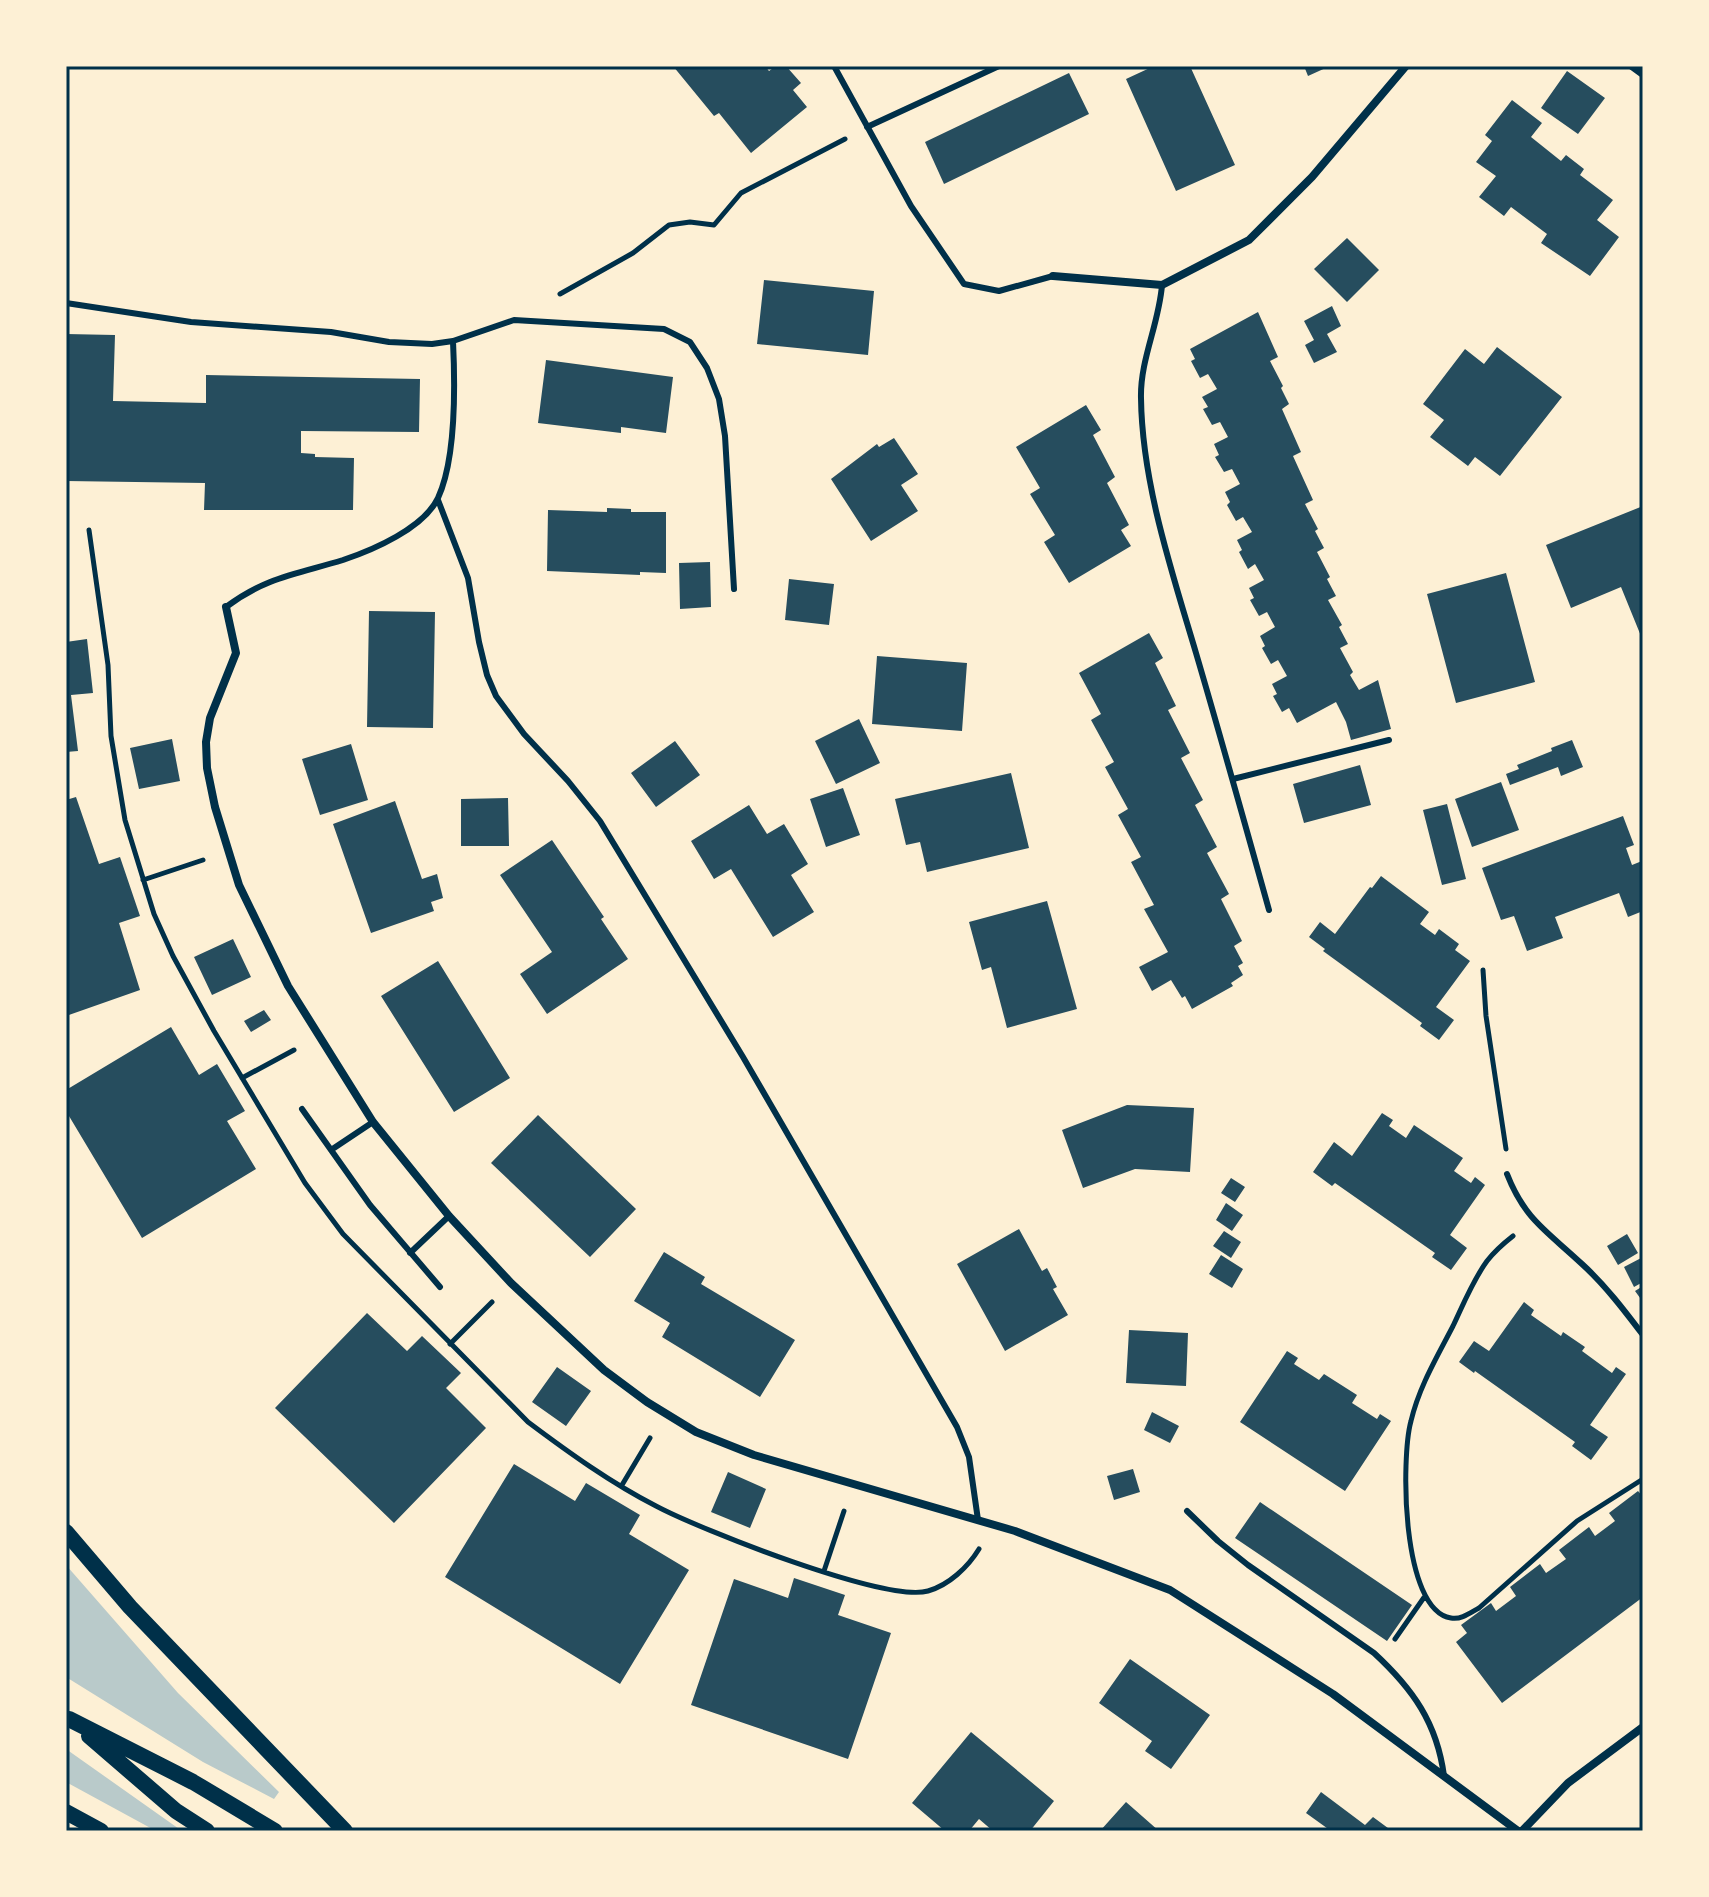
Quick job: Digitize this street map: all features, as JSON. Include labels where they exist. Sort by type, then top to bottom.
[{"type":"main road","points":[[66,1532],[130,1607],[345,1831]]},
{"type":"main road","points":[[67,1718],[176,1811],[207,1831]]},
{"type":"main road","points":[[67,1718],[193,1782],[275,1831]]},
{"type":"main road","points":[[66,1812],[101,1831]]},
{"type":"street","points":[[1053,276],[1162,285],[1249,240],[1312,177],[1406,66]]},
{"type":"street","points":[[1632,66],[1643,74]]},
{"type":"street","points":[[226,607],[236,653],[220,690],[206,742],[207,768],[228,852],[260,931],[318,1036],[373,1122],[449,1216],[511,1283],[604,1370],[696,1432],[754,1455],[978,1520],[1170,1590],[1333,1694],[1520,1831],[1568,1783],[1643,1727]]},
{"type":"lane","points":[[834,66],[911,206],[964,284],[999,291],[1053,276]]},
{"type":"lane","points":[[867,127],[999,66]]},
{"type":"lane","points":[[1162,285],[1160,310],[1145,363],[1141,394],[1143,440],[1168,558],[1269,910]]},
{"type":"lane","points":[[66,303],[191,322],[331,332],[389,342],[432,344],[453,341],[514,320],[664,329],[690,342],[707,368],[721,411],[734,589]]},
{"type":"lane","points":[[226,607],[272,579],[345,559],[384,544],[414,526],[438,500],[445,475],[456,393],[453,341]]},
{"type":"lane","points":[[438,500],[468,578],[484,664],[496,696],[524,734],[600,821],[751,1071],[957,1427],[969,1457],[978,1520]]},
{"type":"lane","points":[[1233,779],[1389,740]]},
{"type":"lane","points":[[302,1109],[370,1205],[440,1287]]},
{"type":"lane","points":[[331,1150],[373,1122]]},
{"type":"lane","points":[[1507,1174],[1517,1199],[1532,1221],[1583,1265],[1618,1302],[1643,1335]]},
{"type":"lane","points":[[410,1253],[449,1216]]},
{"type":"lane","points":[[1187,1511],[1218,1541],[1374,1653],[1397,1674],[1416,1696],[1441,1754],[1444,1776]]},
{"type":"path","points":[[514,320],[633,253],[669,225],[690,222],[714,225],[741,193],[867,127]]},
{"type":"path","points":[[143,880],[228,852]]},
{"type":"path","points":[[1483,970],[1507,1174]]},
{"type":"path","points":[[242,1078],[318,1036]]},
{"type":"path","points":[[1532,1221],[1486,1262],[1420,1393],[1410,1424],[1407,1489],[1410,1553],[1425,1596],[1436,1610],[1449,1618],[1461,1618],[1479,1608],[1577,1521],[1643,1479]]},
{"type":"path","points":[[450,1344],[511,1283]]},
{"type":"path","points":[[622,1485],[665,1413]]},
{"type":"path","points":[[824,1571],[853,1484]]},
{"type":"path","points":[[1400,1632],[1425,1596]]},
{"type":"shaded area","points":[[66,1565],[178,1693],[279,1792],[274,1799],[203,1762],[66,1677]]},
{"type":"shaded area","points":[[66,1749],[182,1831],[156,1831],[66,1782]]},
{"type":"building","points":[[673,66],[765,66],[769,71],[776,66],[786,66],[801,83],[793,90],[807,107],[751,153],[719,113],[714,116]]},
{"type":"building","points":[[1154,66],[1190,66],[1235,165],[1176,191],[1126,79]]},
{"type":"building","points":[[1304,66],[1330,66],[1308,76]]},
{"type":"building","points":[[1567,71],[1605,98],[1578,134],[1541,108]]},
{"type":"building","points":[[1069,73],[1089,114],[944,184],[925,142]]},
{"type":"building","points":[[1512,100],[1542,123],[1531,137],[1561,161],[1566,155],[1584,169],[1580,175],[1613,200],[1597,220],[1619,237],[1590,276],[1541,243],[1547,234],[1511,207],[1504,216],[1479,197],[1496,176],[1476,162],[1492,141],[1485,135]]},
{"type":"building","points":[[1347,238],[1379,270],[1347,302],[1314,269]]},
{"type":"building","points":[[764,280],[874,291],[868,355],[757,344]]},
{"type":"building","points":[[1332,306],[1341,326],[1327,334],[1337,352],[1314,363],[1305,345],[1314,340],[1304,321]]},
{"type":"building","points":[[1258,312],[1278,357],[1270,361],[1283,386],[1281,388],[1289,404],[1282,409],[1301,452],[1293,456],[1313,500],[1305,504],[1318,529],[1315,531],[1324,548],[1317,552],[1336,596],[1328,600],[1342,625],[1339,627],[1348,644],[1340,648],[1359,690],[1378,680],[1391,729],[1351,740],[1336,702],[1297,723],[1289,708],[1282,712],[1273,696],[1277,694],[1272,684],[1287,676],[1278,660],[1271,664],[1262,648],[1265,646],[1260,636],[1275,627],[1267,612],[1259,616],[1250,600],[1254,598],[1249,588],[1264,580],[1255,564],[1248,569],[1239,552],[1242,550],[1237,540],[1252,532],[1243,517],[1236,521],[1227,505],[1230,502],[1225,492],[1240,484],[1232,469],[1224,472],[1215,457],[1219,455],[1214,444],[1228,437],[1220,422],[1212,425],[1203,409],[1208,407],[1202,397],[1217,389],[1208,374],[1200,378],[1191,361],[1195,359],[1190,349]]},
{"type":"building","points":[[66,334],[115,335],[113,401],[206,403],[206,375],[420,379],[419,432],[301,431],[301,453],[315,454],[315,457],[354,458],[353,510],[204,510],[205,483],[66,481]]},
{"type":"building","points":[[1497,347],[1562,397],[1500,476],[1475,457],[1468,466],[1430,437],[1444,420],[1423,404],[1465,349],[1484,364]]},
{"type":"building","points":[[546,360],[673,377],[666,433],[621,427],[621,433],[538,423]]},
{"type":"building","points":[[1086,405],[1101,430],[1093,435],[1115,477],[1107,483],[1129,525],[1121,530],[1131,546],[1069,583],[1044,542],[1055,535],[1030,494],[1040,488],[1016,447]]},
{"type":"building","points":[[894,438],[918,474],[901,485],[918,511],[871,541],[831,479],[877,444],[879,447]]},
{"type":"building","points":[[1643,506],[1643,641],[1621,587],[1571,608],[1546,545]]},
{"type":"building","points":[[607,508],[666,512],[666,573],[640,572],[640,575],[547,571],[548,510],[607,512]]},
{"type":"building","points":[[710,562],[711,607],[680,609],[679,563]]},
{"type":"building","points":[[1506,573],[1535,682],[1456,703],[1427,594]]},
{"type":"building","points":[[789,579],[834,584],[829,625],[785,620]]},
{"type":"building","points":[[369,611],[435,612],[433,728],[367,727]]},
{"type":"building","points":[[1149,633],[1163,658],[1155,663],[1176,706],[1168,710],[1190,753],[1181,758],[1203,800],[1195,805],[1217,847],[1207,853],[1229,894],[1221,899],[1242,941],[1234,946],[1243,963],[1238,966],[1243,975],[1231,983],[1233,986],[1192,1009],[1171,980],[1152,991],[1139,967],[1168,952],[1144,909],[1154,905],[1131,862],[1141,857],[1118,815],[1128,809],[1105,767],[1114,762],[1091,720],[1101,714],[1079,673]]},
{"type":"building","points":[[87,639],[93,693],[71,695],[78,751],[66,752],[66,642]]},
{"type":"building","points":[[877,656],[967,663],[962,731],[872,724]]},
{"type":"building","points":[[859,719],[880,763],[836,784],[815,741]]},
{"type":"building","points":[[172,739],[180,781],[139,789],[130,748]]},
{"type":"building","points":[[1572,740],[1583,767],[1561,776],[1558,767],[1510,785],[1506,774],[1519,769],[1517,765]]},
{"type":"building","points":[[675,741],[700,775],[656,807],[631,773]]},
{"type":"building","points":[[351,744],[368,800],[320,815],[302,759]]},
{"type":"building","points":[[1360,765],[1371,805],[1304,823],[1293,784]]},
{"type":"building","points":[[1011,773],[1029,848],[927,872],[920,842],[906,845],[895,799]]},
{"type":"building","points":[[1501,782],[1519,830],[1472,847],[1455,799]]},
{"type":"building","points":[[843,788],[860,835],[826,847],[810,799]]},
{"type":"building","points":[[76,797],[99,864],[120,857],[140,916],[119,923],[140,990],[66,1016],[66,800]]},
{"type":"building","points":[[508,798],[509,846],[461,846],[461,799]]},
{"type":"building","points":[[395,801],[422,879],[437,874],[443,898],[431,902],[434,911],[371,933],[333,824]]},
{"type":"building","points":[[1447,804],[1466,879],[1442,885],[1423,810]]},
{"type":"building","points":[[749,805],[767,834],[784,824],[808,864],[791,875],[814,912],[773,937],[731,869],[714,879],[691,841]]},
{"type":"building","points":[[1623,816],[1634,845],[1626,848],[1632,865],[1642,861],[1643,865],[1643,911],[1628,917],[1619,893],[1555,917],[1563,938],[1527,951],[1514,916],[1501,920],[1482,868]]},
{"type":"building","points":[[552,840],[628,959],[547,1014],[520,974],[552,952],[500,875]]},
{"type":"building","points":[[1381,876],[1429,912],[1420,924],[1435,935],[1439,929],[1459,944],[1455,950],[1470,961],[1436,1007],[1454,1020],[1439,1040],[1420,1026],[1422,1023],[1323,951],[1325,949],[1309,937],[1320,922],[1335,934]]},
{"type":"building","points":[[1047,901],[1077,1009],[1007,1028],[991,967],[982,970],[969,922]]},
{"type":"building","points":[[233,939],[251,977],[212,995],[194,957]]},
{"type":"building","points":[[438,961],[510,1078],[454,1112],[381,996]]},
{"type":"building","points":[[264,1010],[271,1020],[251,1032],[244,1021]]},
{"type":"building","points":[[171,1027],[199,1075],[217,1064],[245,1111],[227,1121],[256,1169],[142,1238],[66,1111],[66,1090]]},
{"type":"building","points":[[1127,1105],[1194,1108],[1190,1172],[1135,1169],[1083,1188],[1062,1130]]},
{"type":"building","points":[[1382,1113],[1393,1120],[1389,1126],[1406,1138],[1414,1125],[1463,1158],[1454,1171],[1471,1183],[1475,1177],[1485,1185],[1450,1235],[1467,1248],[1451,1270],[1432,1257],[1435,1253],[1335,1183],[1332,1186],[1313,1172],[1334,1142],[1352,1156]]},
{"type":"building","points":[[538,1115],[636,1209],[590,1257],[491,1163]]},
{"type":"building","points":[[1231,1178],[1245,1187],[1235,1202],[1221,1193]]},
{"type":"building","points":[[1226,1203],[1243,1215],[1232,1231],[1216,1220]]},
{"type":"building","points":[[1019,1229],[1042,1271],[1047,1268],[1057,1287],[1053,1289],[1068,1315],[1005,1351],[957,1264]]},
{"type":"building","points":[[1224,1231],[1241,1242],[1231,1258],[1213,1246]]},
{"type":"building","points":[[1627,1234],[1638,1253],[1618,1265],[1607,1246]]},
{"type":"building","points":[[664,1252],[705,1277],[701,1284],[795,1340],[760,1397],[662,1337],[670,1323],[634,1301]]},
{"type":"building","points":[[1221,1255],[1243,1269],[1232,1288],[1209,1274]]},
{"type":"building","points":[[1643,1257],[1643,1282],[1634,1287],[1624,1267]]},
{"type":"building","points":[[1643,1286],[1643,1302],[1635,1291]]},
{"type":"building","points":[[1524,1302],[1534,1310],[1531,1315],[1561,1336],[1563,1332],[1585,1347],[1582,1351],[1612,1373],[1616,1367],[1626,1374],[1590,1425],[1608,1437],[1591,1460],[1572,1446],[1575,1442],[1459,1362],[1474,1341],[1489,1351]]},
{"type":"building","points":[[367,1313],[407,1351],[422,1336],[461,1373],[446,1388],[486,1428],[394,1523],[275,1408]]},
{"type":"building","points":[[1129,1330],[1188,1333],[1186,1386],[1126,1383]]},
{"type":"building","points":[[1287,1351],[1298,1358],[1294,1364],[1319,1380],[1324,1374],[1357,1395],[1352,1403],[1377,1419],[1380,1414],[1391,1421],[1345,1491],[1240,1422]]},
{"type":"building","points":[[557,1367],[591,1391],[566,1426],[532,1402]]},
{"type":"building","points":[[1152,1412],[1179,1426],[1170,1443],[1144,1430]]},
{"type":"building","points":[[514,1464],[575,1501],[586,1483],[640,1515],[629,1534],[689,1570],[620,1684],[445,1577]]},
{"type":"building","points":[[1133,1469],[1140,1492],[1114,1500],[1107,1476]]},
{"type":"building","points":[[728,1472],[766,1489],[750,1528],[711,1512]]},
{"type":"building","points":[[1638,1491],[1643,1497],[1643,1597],[1502,1703],[1456,1642],[1467,1633],[1461,1625],[1491,1603],[1496,1611],[1516,1596],[1510,1587],[1540,1564],[1546,1573],[1566,1559],[1559,1550],[1589,1527],[1595,1536],[1615,1521],[1609,1513]]},
{"type":"building","points":[[1260,1502],[1412,1605],[1387,1641],[1235,1538]]},
{"type":"building","points":[[794,1578],[845,1595],[838,1615],[891,1633],[848,1759],[691,1705],[734,1579],[788,1598]]},
{"type":"building","points":[[1130,1659],[1210,1715],[1171,1769],[1145,1751],[1152,1741],[1099,1703]]},
{"type":"building","points":[[971,1732],[1054,1801],[1030,1831],[993,1831],[979,1819],[969,1831],[945,1831],[912,1803]]},
{"type":"building","points":[[1321,1792],[1365,1825],[1373,1817],[1392,1831],[1331,1831],[1306,1813]]},
{"type":"building","points":[[1126,1802],[1159,1831],[1100,1831]]}]
